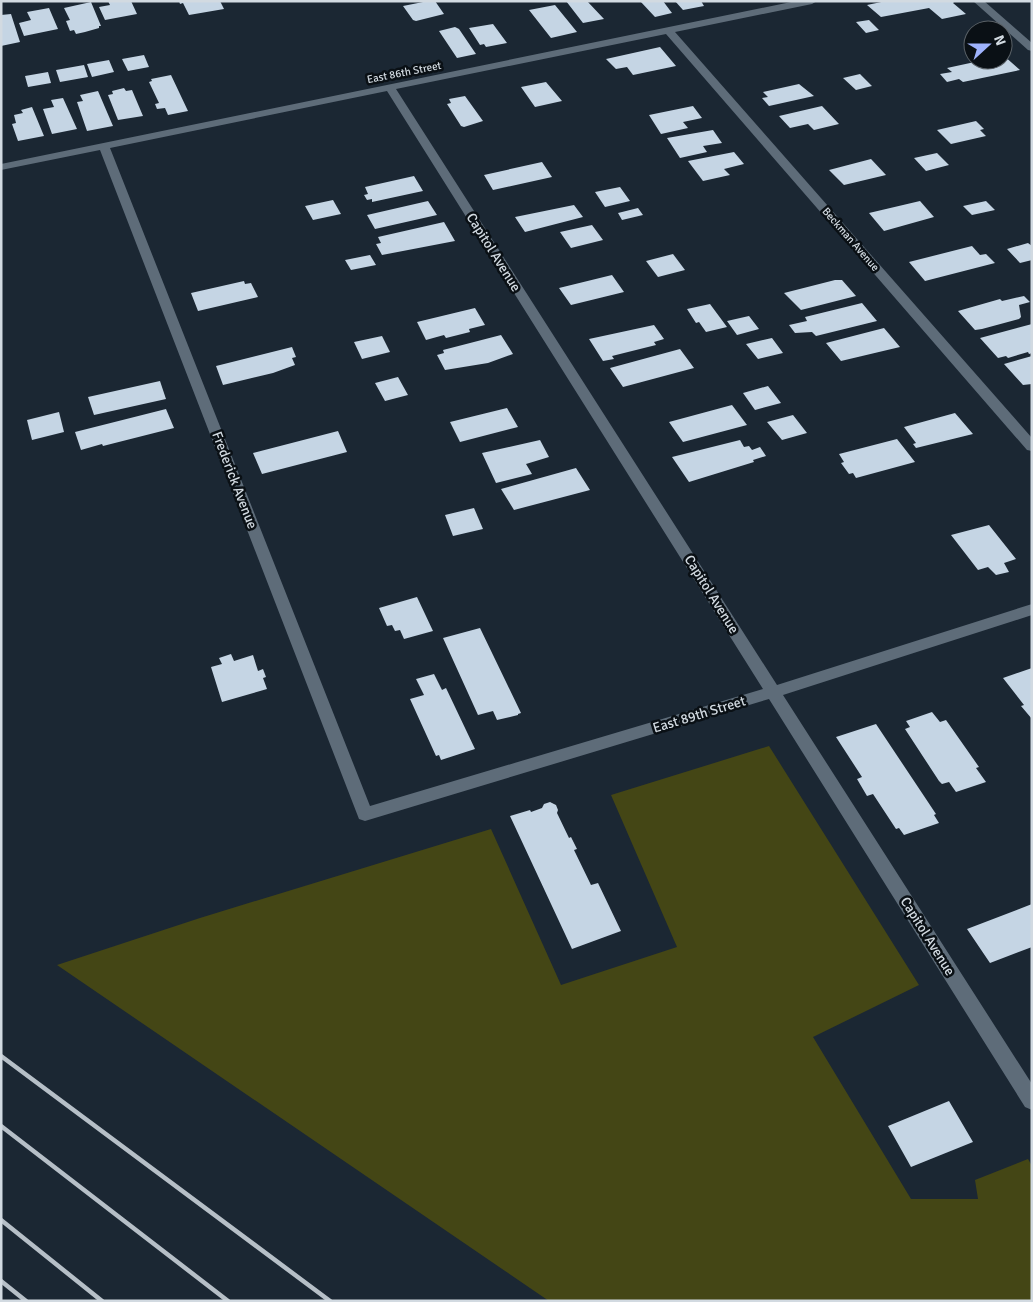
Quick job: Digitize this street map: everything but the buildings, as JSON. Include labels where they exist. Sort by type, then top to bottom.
[{"type":"street","name":"East 86th Street","points":[[1,167],[670,32],[812,1]]},
{"type":"street","points":[[978,1],[1032,48]]},
{"type":"street","name":"Beckman Avenue","points":[[670,32],[1032,447]]},
{"type":"street","name":"Capitol Avenue","points":[[390,88],[1032,1101]]},
{"type":"street","name":"Frederick Avenue","points":[[104,146],[365,814]]},
{"type":"street","name":"East 89th Street","points":[[365,814],[774,692],[1032,609]]},
{"type":"shaded area","points":[[769,746],[919,985],[813,1037],[911,1199],[978,1199],[975,1180],[1028,1159],[1032,1166],[1032,1301],[549,1301],[57,965],[200,918],[491,829],[561,985],[677,947],[611,795]]},
{"type":"railway","points":[[1,1056],[330,1301]]},
{"type":"railway","points":[[1,1126],[228,1301]]},
{"type":"railway","points":[[1,1220],[102,1301]]},
{"type":"railway","points":[[1,1281],[26,1301]]}]
